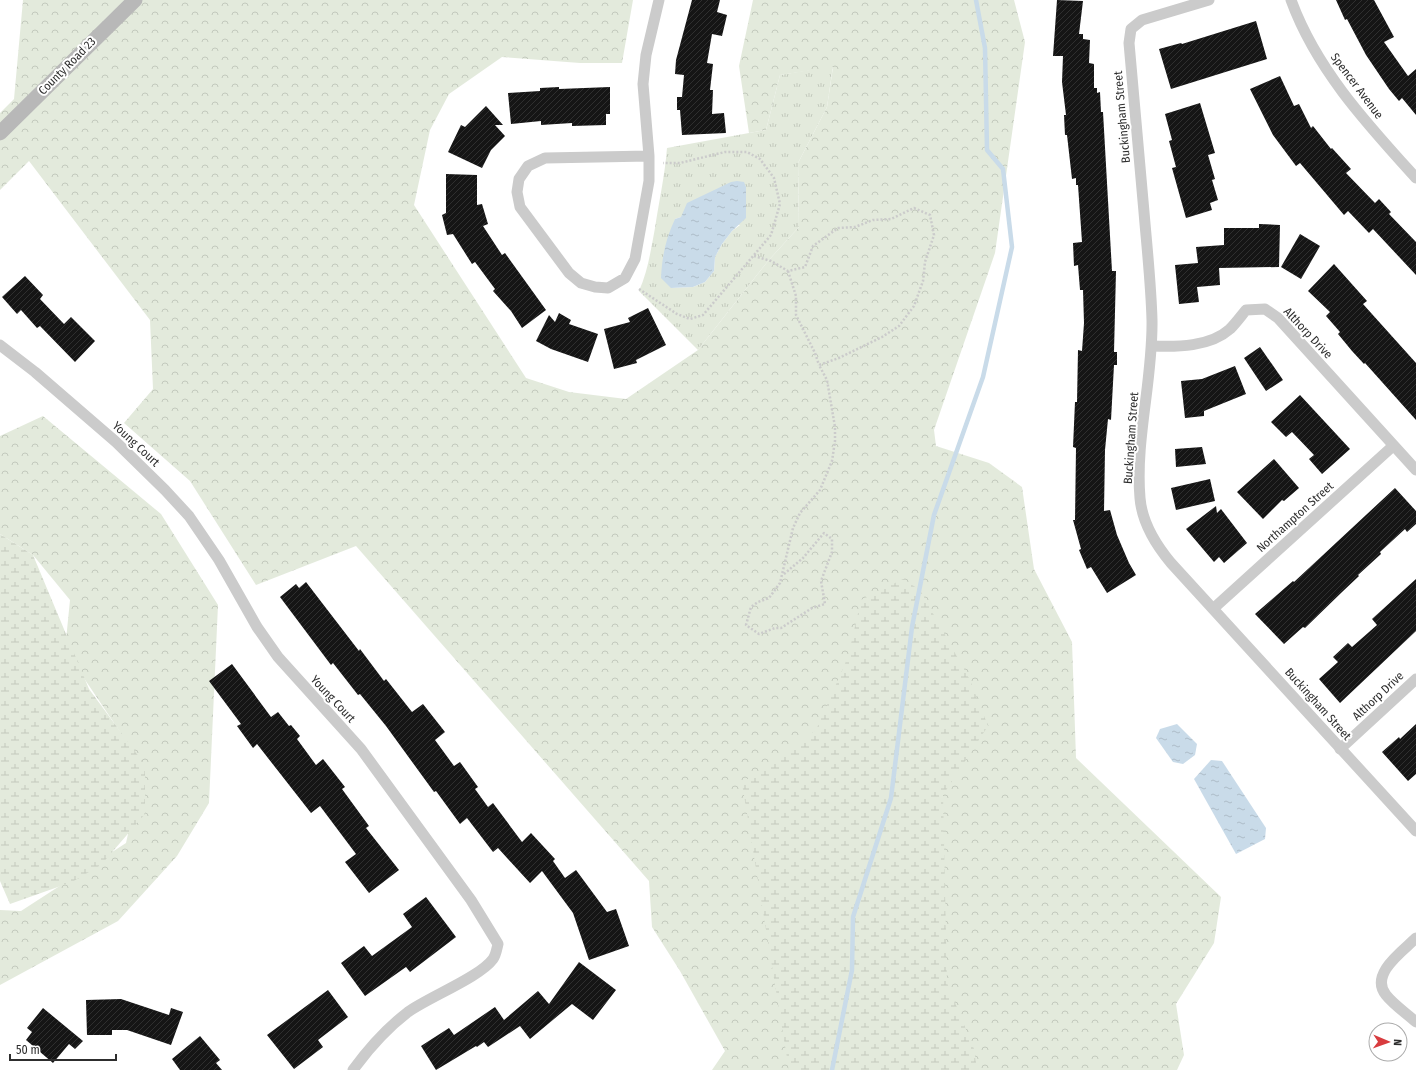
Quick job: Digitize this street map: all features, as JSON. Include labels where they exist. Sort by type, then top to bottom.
[{"type":"main road","name":"County Road 23","points":[[0,133],[135,0]]},
{"type":"street","points":[[649,156],[545,158],[528,166],[519,179],[517,192],[520,207],[569,273],[581,283],[595,287],[608,288],[625,278],[635,259],[649,181],[649,156],[643,84],[646,55],[659,0]]},
{"type":"street","name":"Buckingham Street","points":[[1209,0],[1142,20],[1131,29],[1129,43],[1150,273],[1152,346],[1140,457],[1140,500],[1147,525],[1157,546],[1416,831]]},
{"type":"street","name":"Spencer Avenue","points":[[1292,0],[1303,27],[1331,77],[1354,107],[1416,178]]},
{"type":"street","name":"Althorp Drive","points":[[1152,346],[1170,347],[1194,344],[1212,339],[1229,330],[1246,310],[1265,309],[1278,318],[1416,470]]},
{"type":"street","name":"Young Court","points":[[0,345],[35,372],[116,442],[189,516],[219,560],[257,627],[278,657],[361,749],[472,900],[498,944],[494,958],[481,970],[409,1011],[387,1029],[368,1049],[353,1070]]},
{"type":"street","name":"Northampton Street","points":[[1214,608],[1393,446]]},
{"type":"street","name":"Althorp Drive","points":[[1340,749],[1416,679]]},
{"type":"street","points":[[1416,938],[1387,966],[1383,974],[1381,984],[1384,994],[1416,1022]]},
{"type":"path","points":[[639,289],[677,314],[690,319],[703,315],[771,235],[780,204],[774,178],[760,159],[747,152],[725,152],[680,163],[663,163]]},
{"type":"path","points":[[788,271],[805,266],[813,246],[838,228],[855,227],[873,220],[890,219],[914,208],[930,214],[934,235],[925,262],[923,281],[914,306],[899,326],[882,337],[839,358],[819,365]]},
{"type":"path","points":[[754,256],[771,261],[788,271],[796,296],[796,315],[827,380],[835,427],[833,454],[820,490],[800,513],[792,528],[783,564],[784,574],[780,583],[769,598],[751,606],[746,625],[759,634],[775,628],[781,628],[812,608],[825,604],[821,581],[832,552],[832,539],[824,533],[803,558],[784,574]]},
{"type":"green space","points":[[23,0],[633,0],[622,63],[580,63],[502,57],[449,94],[430,130],[414,205],[526,378],[569,392],[626,399],[698,350],[768,261],[799,227],[798,163],[827,107],[833,67],[780,75],[766,130],[749,133],[739,66],[753,0],[1014,0],[1025,42],[995,253],[934,430],[936,446],[989,463],[1022,487],[1034,569],[1072,642],[1076,758],[1221,897],[1214,943],[1176,1004],[1184,1055],[1177,1070],[712,1070],[725,1051],[680,971],[652,927],[649,881],[356,546],[256,585],[190,481],[124,423],[153,389],[150,320],[29,161],[0,190],[0,113],[14,99]]},
{"type":"green space","points":[[833,66],[827,107],[798,163],[799,227],[768,261],[698,350],[639,291],[645,276],[651,252],[667,148],[766,130],[780,75]],"holes":[[[681,217],[740,225],[732,231],[722,244],[715,257],[714,271],[705,282],[693,287],[671,288],[675,219]]]},
{"type":"green space","points":[[43,416],[161,514],[218,605],[209,803],[177,856],[118,921],[0,985],[0,910],[21,911],[126,843],[143,766],[65,650],[70,600],[33,555],[0,534],[0,436]]},
{"type":"green space","points":[[0,534],[33,555],[89,689],[145,765],[145,814],[101,865],[72,882],[10,904],[0,881]]},
{"type":"green space","points":[[903,579],[920,590],[970,680],[988,726],[943,795],[947,983],[974,1049],[977,1070],[789,1070],[742,783],[816,730],[848,657],[861,600]]},
{"type":"water","points":[[731,182],[744,182],[746,187],[746,218],[732,231],[722,244],[715,257],[714,271],[705,282],[693,287],[671,288],[661,278],[665,247],[675,219],[681,217],[687,203]]},
{"type":"water","points":[[1177,724],[1197,744],[1195,755],[1183,764],[1173,762],[1156,738],[1160,729]]},
{"type":"water","points":[[1211,760],[1222,761],[1266,828],[1265,839],[1236,854],[1194,779]]},
{"type":"building","points":[[692,0],[720,0],[717,12],[727,15],[722,36],[712,34],[707,63],[713,64],[710,90],[713,90],[712,114],[724,113],[726,133],[682,135],[680,110],[677,110],[677,97],[682,97],[684,75],[675,74],[676,60]]},
{"type":"building","points":[[1057,0],[1083,1],[1079,34],[1083,34],[1083,39],[1090,40],[1089,63],[1094,64],[1094,88],[1097,88],[1097,93],[1100,92],[1101,112],[1103,112],[1112,271],[1116,271],[1114,352],[1117,352],[1117,365],[1114,365],[1111,420],[1108,419],[1105,450],[1104,511],[1110,510],[1117,535],[1136,575],[1107,593],[1091,567],[1087,569],[1079,550],[1081,549],[1073,520],[1075,520],[1076,448],[1073,447],[1075,402],[1077,402],[1078,350],[1082,351],[1084,323],[1083,290],[1080,290],[1078,265],[1074,266],[1073,243],[1082,242],[1078,185],[1076,185],[1076,178],[1072,179],[1067,135],[1065,135],[1064,115],[1066,115],[1062,82],[1063,56],[1053,56]]},
{"type":"building","points":[[1336,0],[1374,0],[1394,37],[1384,42],[1408,76],[1416,69],[1416,115],[1402,98],[1399,101],[1389,89],[1366,55],[1347,19],[1345,20]]},
{"type":"building","points":[[1256,21],[1267,59],[1171,89],[1159,49],[1182,44]]},
{"type":"building","points":[[1280,76],[1294,106],[1299,104],[1311,128],[1313,126],[1331,149],[1332,148],[1351,169],[1346,173],[1375,203],[1379,199],[1391,212],[1389,214],[1416,242],[1416,275],[1373,229],[1369,233],[1348,211],[1344,215],[1300,163],[1296,166],[1273,135],[1250,89]]},
{"type":"building","points":[[559,87],[559,89],[610,87],[610,114],[606,114],[606,125],[572,126],[572,123],[541,125],[541,121],[511,124],[508,93],[540,91],[540,88]]},
{"type":"building","points":[[1200,103],[1215,153],[1208,155],[1215,179],[1212,180],[1218,200],[1210,203],[1212,210],[1186,218],[1172,168],[1176,167],[1169,141],[1172,140],[1165,114]]},
{"type":"building","points":[[486,106],[503,125],[495,125],[505,136],[491,150],[482,168],[448,152],[461,125],[465,127]]},
{"type":"building","points":[[446,174],[477,175],[477,205],[482,204],[488,224],[483,226],[502,255],[505,253],[546,310],[522,328],[511,311],[493,291],[495,289],[475,262],[472,264],[453,234],[447,235],[442,215],[446,213]]},
{"type":"building","points":[[1259,224],[1280,225],[1279,267],[1219,268],[1220,285],[1197,287],[1199,302],[1179,304],[1175,265],[1198,263],[1196,247],[1224,245],[1224,228],[1259,228]]},
{"type":"building","points":[[1300,234],[1320,246],[1301,279],[1281,267]]},
{"type":"building","points":[[1334,264],[1367,301],[1363,304],[1416,363],[1416,420],[1365,363],[1364,364],[1352,351],[1338,334],[1340,332],[1326,316],[1330,312],[1308,291]]},
{"type":"building","points":[[25,276],[43,295],[40,299],[64,324],[71,317],[95,341],[75,362],[40,326],[37,328],[21,310],[17,314],[2,297]]},
{"type":"building","points":[[648,308],[666,345],[636,360],[637,363],[614,369],[604,329],[630,322],[628,318]]},
{"type":"building","points":[[559,313],[571,320],[569,324],[598,334],[588,362],[551,349],[536,341],[549,315],[555,322]]},
{"type":"building","points":[[1260,347],[1283,380],[1266,391],[1244,358]]},
{"type":"building","points":[[1235,366],[1246,394],[1204,411],[1204,416],[1185,418],[1181,381],[1202,379]]},
{"type":"building","points":[[1300,395],[1350,449],[1322,474],[1309,459],[1314,455],[1292,432],[1286,437],[1271,422]]},
{"type":"building","points":[[1202,447],[1206,464],[1176,467],[1175,449]]},
{"type":"building","points":[[1274,459],[1299,488],[1284,501],[1282,500],[1263,519],[1237,492]]},
{"type":"building","points":[[1210,479],[1215,501],[1176,510],[1171,488]]},
{"type":"building","points":[[1395,488],[1416,511],[1416,524],[1407,532],[1405,529],[1380,552],[1381,554],[1305,628],[1303,627],[1284,644],[1255,614],[1293,581],[1294,582]]},
{"type":"building","points":[[1216,506],[1217,513],[1221,509],[1247,543],[1224,563],[1219,557],[1214,562],[1186,529]]},
{"type":"building","points":[[1416,579],[1416,631],[1340,703],[1319,679],[1338,662],[1333,657],[1348,643],[1352,647],[1377,625],[1372,619]]},
{"type":"building","points":[[306,582],[359,651],[360,649],[384,681],[386,679],[412,712],[423,704],[445,732],[435,740],[454,766],[460,762],[478,787],[475,789],[488,807],[493,803],[522,842],[531,833],[555,859],[553,861],[565,878],[576,870],[607,912],[616,909],[629,946],[589,960],[573,913],[542,871],[530,883],[498,848],[493,852],[467,818],[460,824],[436,791],[434,792],[386,726],[360,694],[358,695],[333,663],[331,665],[280,597],[296,584],[299,588]]},
{"type":"building","points":[[232,664],[271,717],[278,712],[289,726],[291,725],[300,736],[297,739],[316,765],[323,759],[345,787],[342,789],[369,826],[366,828],[399,870],[369,893],[345,862],[356,854],[320,806],[311,813],[257,744],[253,748],[237,726],[241,724],[209,681]]},
{"type":"building","points":[[1416,724],[1416,774],[1408,781],[1382,752],[1399,737],[1400,739]]},
{"type":"building","points":[[426,897],[456,937],[410,972],[406,967],[365,996],[341,963],[364,946],[372,956],[412,927],[403,914]]},
{"type":"building","points":[[579,962],[616,990],[593,1020],[572,1004],[530,1039],[520,1026],[488,1047],[484,1042],[436,1070],[421,1046],[449,1028],[454,1035],[495,1007],[504,1020],[538,991],[549,1004]]},
{"type":"building","points":[[328,990],[348,1017],[318,1040],[323,1047],[294,1069],[267,1035]]},
{"type":"building","points":[[121,999],[169,1015],[171,1008],[183,1012],[171,1045],[127,1030],[112,1030],[112,1035],[87,1035],[86,1000]]},
{"type":"building","points":[[43,1008],[83,1041],[75,1049],[69,1044],[53,1063],[26,1040],[32,1032],[27,1028]]},
{"type":"building","points":[[200,1036],[220,1060],[216,1063],[222,1070],[180,1070],[172,1059]]},
{"type":"waterway","points":[[832,1070],[852,970],[853,917],[891,798],[912,627],[934,515],[983,377],[1012,247],[1003,169],[987,150],[985,48],[976,0]]}]
